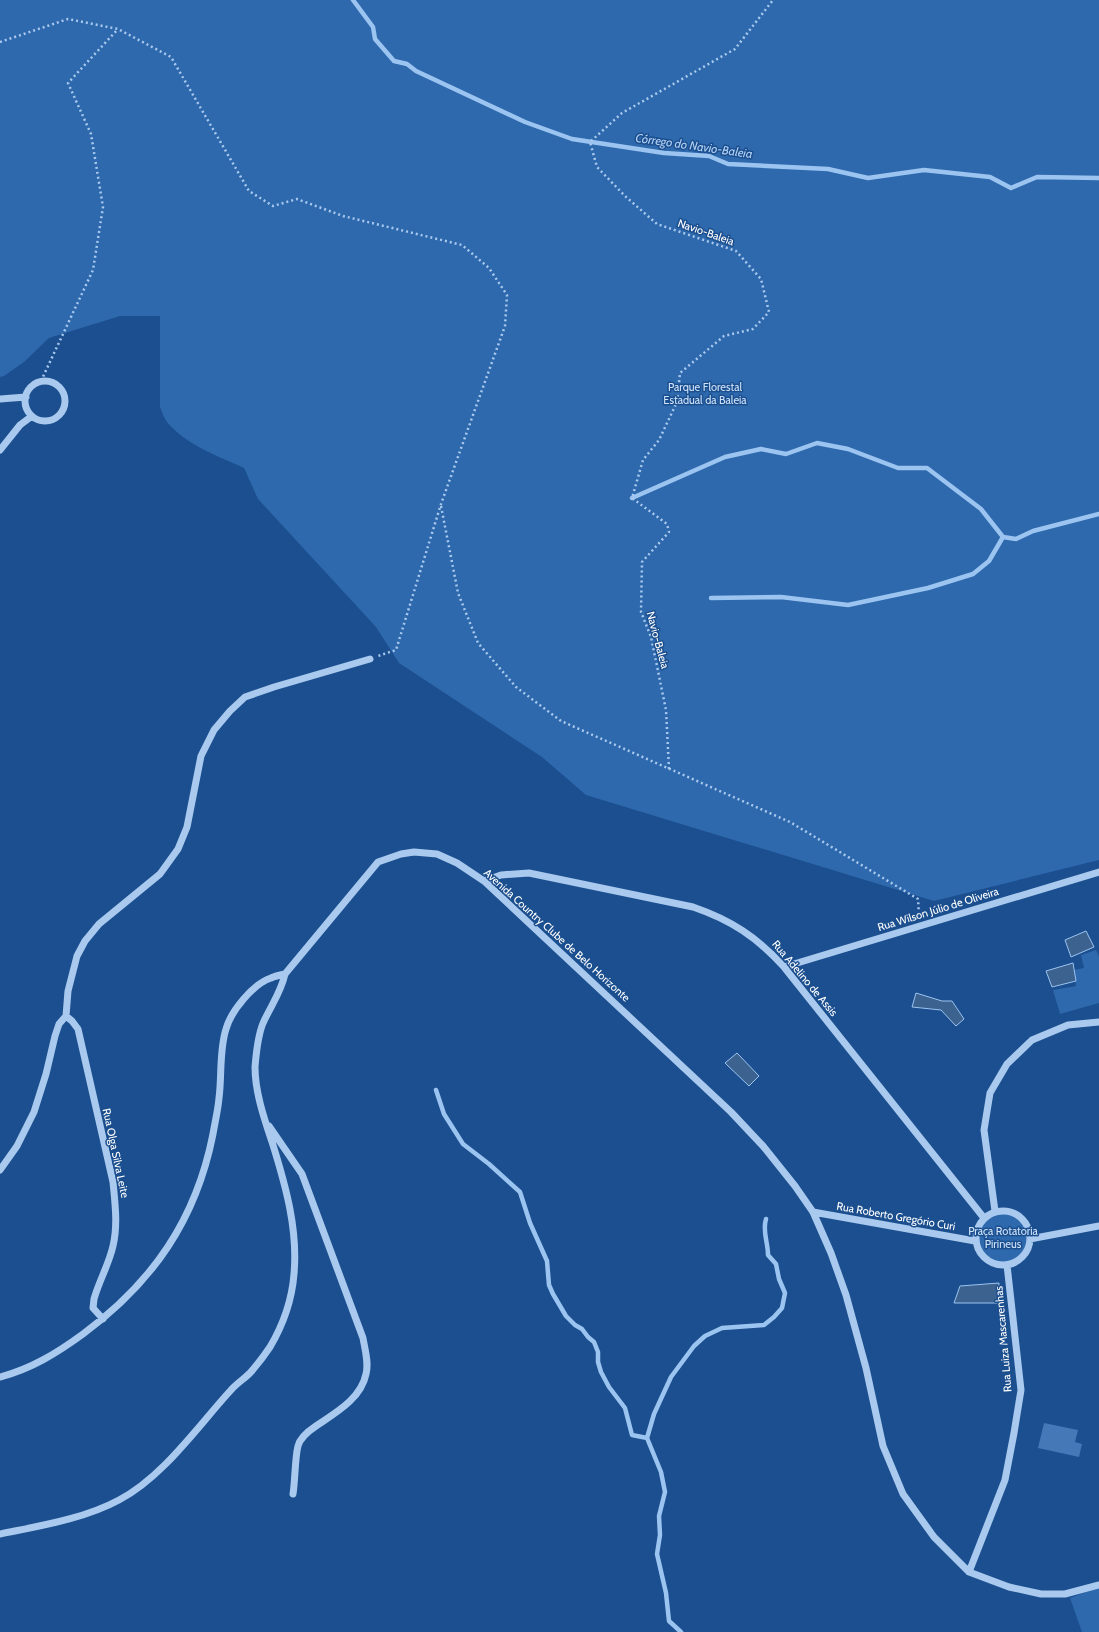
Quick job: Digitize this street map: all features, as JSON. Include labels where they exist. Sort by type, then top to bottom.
[{"type":"street","points":[[48,380],[55,383],[65,394],[66,402],[60,415],[46,421],[32,416],[26,407],[26,397],[29,390],[34,384],[40,381],[48,380]]},
{"type":"street","points":[[0,399],[26,397]]},
{"type":"street","points":[[0,450],[20,425],[32,416]]},
{"type":"street","points":[[0,1170],[17,1146],[34,1112],[59,1024],[66,1016],[68,991],[77,956],[85,941],[99,924],[160,874],[178,849],[187,827],[201,756],[214,730],[230,711],[245,698],[274,687],[370,659]]},
{"type":"street","name":"Avenida Country Clube de Belo Horizonte","points":[[0,1534],[72,1518],[111,1504],[130,1494],[155,1473],[180,1448],[232,1388],[255,1367],[270,1347],[283,1320],[290,1300],[294,1275],[295,1244],[291,1208],[258,1094],[255,1067],[263,1023],[278,997],[285,974],[378,862],[401,854],[414,852],[437,854],[457,863],[484,881],[731,1112],[763,1146],[795,1186],[813,1212],[831,1253],[846,1295],[866,1368],[883,1446],[902,1494],[934,1537],[969,1572],[1009,1587],[1041,1594],[1065,1594],[1099,1585]]},
{"type":"street","name":"Rua Wilson Júlio de Oliveira","points":[[784,967],[1099,872]]},
{"type":"street","name":"Rua Adelino de Assis","points":[[484,881],[501,875],[529,873],[693,907],[716,915],[744,932],[766,948],[784,967],[984,1218]]},
{"type":"street","points":[[0,1377],[35,1365],[62,1349],[102,1319],[129,1296],[167,1249],[184,1220],[196,1195],[205,1167],[213,1135],[219,1100],[226,1029],[233,1015],[250,991],[270,978],[285,974]]},
{"type":"street","name":"Rua Olga Silva Leite","points":[[66,1016],[78,1029],[113,1182],[116,1204],[116,1222],[113,1247],[94,1299],[93,1308],[102,1319]]},
{"type":"street","points":[[995,1211],[984,1130],[990,1093],[1007,1064],[1032,1040],[1068,1025],[1099,1022]]},
{"type":"street","points":[[265,1121],[302,1174],[363,1338],[367,1359],[366,1374],[362,1387],[354,1397],[345,1406],[309,1431],[298,1445],[293,1494]]},
{"type":"street","points":[[1006,1210],[1016,1213],[1024,1220],[1029,1229],[1030,1239],[1028,1248],[1023,1256],[1016,1262],[1007,1265],[1000,1265],[986,1260],[981,1254],[975,1241],[979,1224],[984,1218],[995,1211],[1006,1210]]},
{"type":"street","name":"Rua Roberto Gregório Curi","points":[[813,1212],[975,1241]]},
{"type":"street","points":[[1030,1239],[1099,1226]]},
{"type":"street","name":"Rua Luiza Mascarenhas","points":[[969,1572],[1005,1480],[1021,1390],[1007,1265]]},
{"type":"path","name":"Navio-Baleia","points":[[669,769],[666,710],[651,637],[641,612],[642,562],[670,532],[667,524],[632,498],[643,460],[659,440],[677,402],[680,373],[724,336],[753,329],[770,312],[761,279],[736,251],[657,224],[625,196],[598,167],[590,142],[622,113],[735,49],[773,0]]},
{"type":"path","points":[[0,42],[68,19],[118,29],[171,57],[249,191],[274,206],[297,199],[343,216],[462,245],[489,268],[507,295],[505,326],[441,504],[396,650],[370,659]]},
{"type":"path","points":[[40,381],[93,270],[103,207],[91,134],[68,83],[118,29]]},
{"type":"path","points":[[441,504],[458,593],[478,643],[516,687],[561,721],[790,822],[918,899],[920,926]]},
{"type":"green space","name":"Parque Florestal Estadual da Baleia","points":[[0,0],[1099,0],[1099,860],[934,901],[586,795],[542,757],[399,663],[376,627],[258,499],[244,468],[203,449],[183,437],[167,422],[160,407],[160,316],[120,316],[49,338],[24,362],[4,376],[0,377]]},
{"type":"green space","points":[[1096,950],[1099,956],[1099,1003],[1060,1014],[1053,990],[1076,986],[1074,970],[1084,968],[1081,955]]},
{"type":"green space","name":"Praça Rotatoria Pirineus","points":[[998,1213],[1008,1213],[1021,1220],[1028,1233],[1028,1243],[1021,1256],[1008,1263],[998,1263],[989,1259],[982,1252],[978,1243],[978,1233],[982,1224],[989,1217]]},
{"type":"green space","points":[[1099,1587],[1099,1632],[1082,1632],[1070,1598]]},
{"type":"shaded area","points":[[1086,931],[1094,947],[1071,957],[1065,940]]},
{"type":"shaded area","points":[[1073,963],[1076,981],[1052,987],[1046,971]]},
{"type":"shaded area","points":[[916,993],[942,1001],[952,1001],[964,1019],[956,1026],[941,1010],[912,1007]]},
{"type":"shaded area","points":[[737,1053],[759,1076],[749,1086],[725,1063]]},
{"type":"shaded area","points":[[999,1283],[998,1303],[954,1303],[960,1286]]},
{"type":"building","points":[[1044,1423],[1078,1430],[1075,1442],[1082,1444],[1079,1457],[1038,1448]]},
{"type":"waterway","name":"Córrego do Navio-Baleia","points":[[353,0],[373,27],[375,39],[394,61],[407,64],[416,71],[525,122],[572,139],[664,153],[709,156],[728,164],[828,169],[868,178],[924,170],[990,177],[1011,188],[1037,177],[1099,178]]},
{"type":"waterway","name":"Córrego do Navio-Baleia","points":[[632,498],[725,457],[761,449],[786,454],[817,443],[848,449],[898,468],[927,468],[981,509],[1003,537]]},
{"type":"waterway","name":"Córrego do Navio-Baleia","points":[[711,598],[781,597],[848,605],[928,588],[973,574],[989,561],[1003,537],[1016,539],[1033,531],[1099,514]]},
{"type":"waterway","points":[[436,1090],[444,1114],[463,1144],[489,1164],[520,1192],[530,1223],[547,1261],[549,1285],[553,1294],[566,1316],[575,1325],[582,1329],[594,1342],[598,1352],[598,1362],[601,1372],[609,1387],[625,1408],[632,1435],[647,1438]]},
{"type":"waterway","points":[[681,1632],[669,1621],[666,1593],[657,1554],[660,1535],[659,1516],[665,1492],[661,1472],[647,1438],[654,1414],[671,1377],[694,1346],[705,1336],[722,1328],[764,1325],[782,1308],[785,1293],[779,1279],[776,1264],[768,1255],[765,1232],[766,1219]]}]
